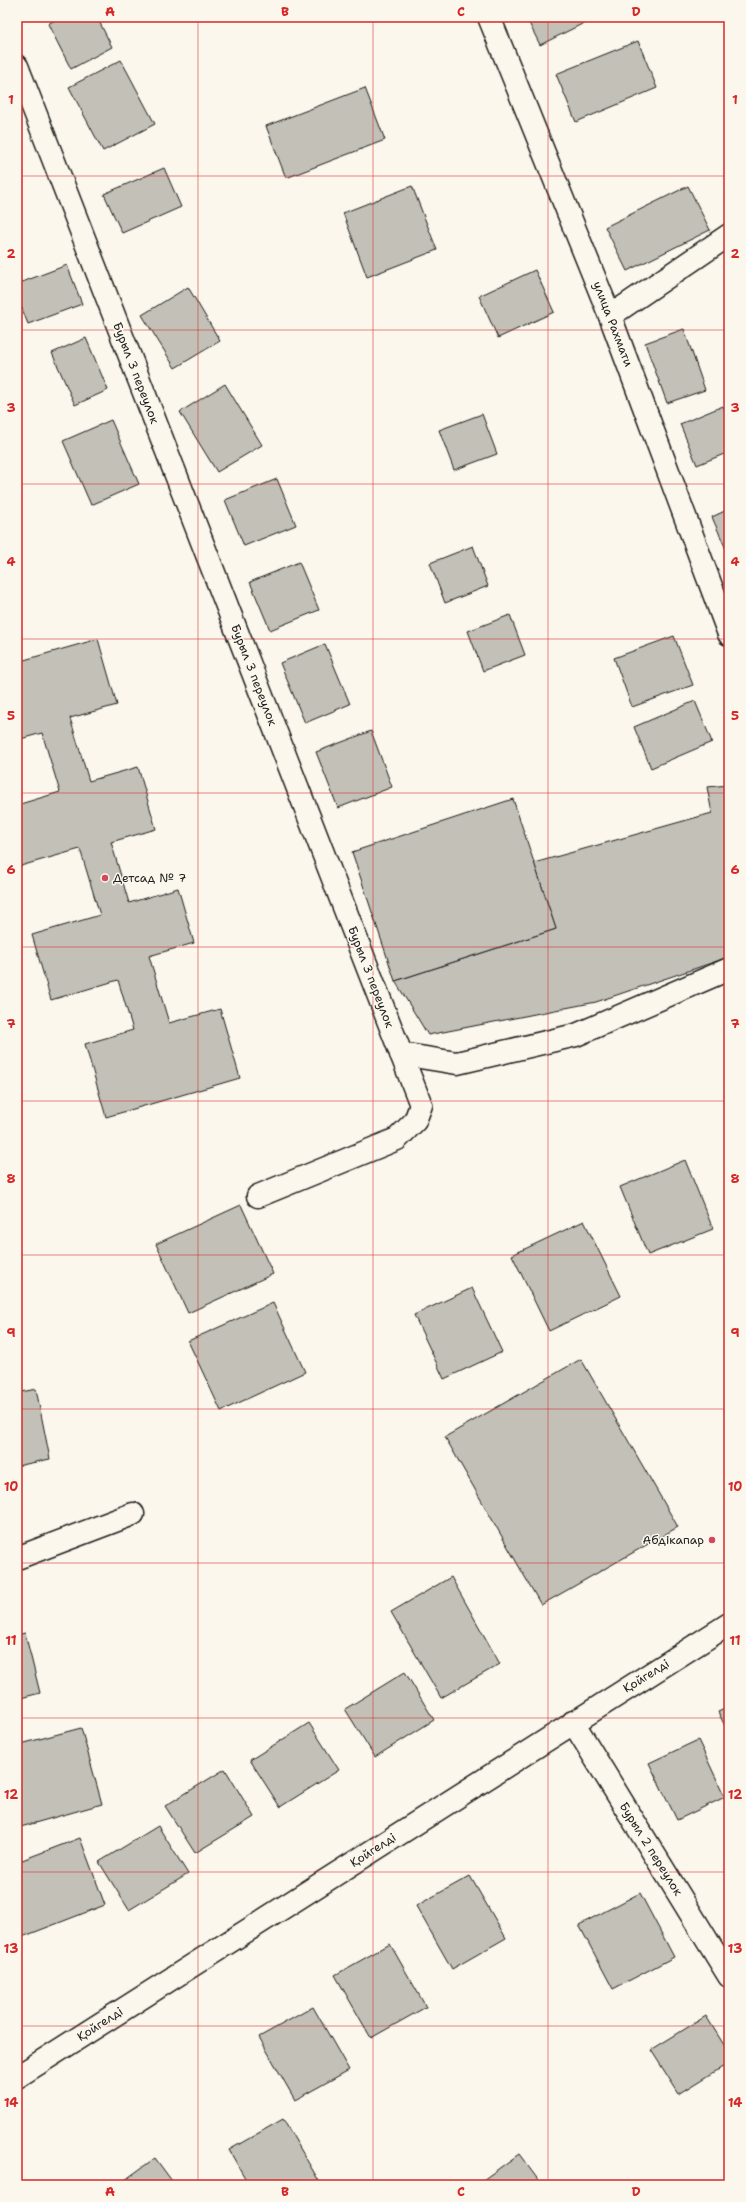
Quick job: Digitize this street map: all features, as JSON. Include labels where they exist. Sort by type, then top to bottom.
[{"type":"street","name":"улица Рахмати","points":[[489,17],[610,316],[729,634]]},
{"type":"street","name":"Бурыл 3 переулок","points":[[17,66],[421,1105],[415,1121],[397,1139],[258,1196]]},
{"type":"street","points":[[610,316],[729,236]]},
{"type":"street","points":[[401,1054],[457,1063],[576,1035],[729,968]]},
{"type":"street","points":[[17,1558],[133,1514]]},
{"type":"street","name":"Қойгелді","points":[[17,2077],[729,1624]]},
{"type":"street","name":"Бурыл 2 переулок","points":[[573,1722],[729,1976]]},
{"type":"building","points":[[60,17],[97,17],[112,47],[71,69],[48,24]]},
{"type":"building","points":[[526,17],[588,17],[590,20],[540,45]]},
{"type":"building","points":[[638,41],[657,88],[576,122],[556,74]]},
{"type":"building","points":[[121,60],[155,124],[103,151],[69,87]]},
{"type":"building","points":[[365,88],[385,140],[286,178],[266,126]]},
{"type":"building","points":[[164,168],[181,207],[122,233],[104,194]]},
{"type":"building","points":[[412,186],[437,250],[367,277],[343,213]]},
{"type":"building","points":[[688,186],[710,230],[627,271],[605,227]]},
{"type":"building","points":[[67,265],[82,304],[28,324],[17,296],[17,284]]},
{"type":"building","points":[[535,270],[554,312],[498,338],[479,296]]},
{"type":"building","points":[[188,287],[220,341],[175,368],[142,315]]},
{"type":"building","points":[[684,329],[705,390],[667,403],[645,343]]},
{"type":"building","points":[[86,338],[108,390],[75,405],[52,353]]},
{"type":"building","points":[[225,384],[262,445],[217,472],[180,412]]},
{"type":"building","points":[[723,406],[729,419],[729,452],[697,465],[680,424]]},
{"type":"building","points":[[482,414],[497,454],[454,470],[439,430]]},
{"type":"building","points":[[111,420],[139,484],[91,505],[63,441]]},
{"type":"building","points":[[277,479],[296,525],[244,546],[225,500]]},
{"type":"building","points":[[729,509],[729,556],[712,517]]},
{"type":"building","points":[[473,546],[488,586],[445,603],[430,563]]},
{"type":"building","points":[[299,562],[319,610],[270,630],[250,582]]},
{"type":"building","points":[[510,615],[525,655],[483,671],[468,631]]},
{"type":"building","points":[[674,636],[693,685],[632,707],[614,658]]},
{"type":"building","name":"Детсад № 7","points":[[98,639],[117,705],[70,718],[89,781],[138,767],[156,829],[111,842],[129,903],[178,888],[194,943],[149,956],[169,1023],[220,1009],[240,1078],[106,1117],[85,1044],[133,1030],[118,980],[51,1000],[32,935],[100,915],[80,849],[17,867],[17,805],[60,792],[42,733],[17,740],[17,662]]},
{"type":"building","points":[[325,644],[350,704],[305,723],[280,663]]},
{"type":"building","points":[[695,701],[712,742],[651,768],[634,727]]},
{"type":"building","points":[[371,731],[392,787],[338,808],[316,752]]},
{"type":"building","points":[[729,785],[729,957],[596,1002],[428,1035],[395,981],[556,929],[534,863],[712,813],[707,787]]},
{"type":"building","points":[[513,799],[556,929],[395,981],[352,852]]},
{"type":"building","points":[[685,1160],[713,1229],[648,1255],[620,1187]]},
{"type":"building","points":[[241,1205],[273,1274],[188,1313],[156,1244]]},
{"type":"building","points":[[584,1221],[621,1296],[549,1331],[512,1255]]},
{"type":"building","points":[[472,1288],[502,1352],[444,1379],[414,1315]]},
{"type":"building","points":[[273,1303],[305,1372],[221,1411],[188,1341]]},
{"type":"building","points":[[581,1359],[678,1527],[541,1605],[445,1437]]},
{"type":"building","points":[[36,1389],[50,1459],[17,1466],[17,1393]]},
{"type":"building","points":[[451,1577],[500,1664],[441,1698],[391,1612]]},
{"type":"building","points":[[25,1633],[40,1693],[17,1699],[17,1635]]},
{"type":"building","points":[[405,1672],[434,1720],[375,1757],[345,1709]]},
{"type":"building","points":[[729,1707],[729,1734],[718,1712]]},
{"type":"building","points":[[309,1723],[339,1770],[280,1807],[250,1760]]},
{"type":"building","points":[[81,1728],[102,1804],[17,1828],[17,1745]]},
{"type":"building","points":[[698,1740],[725,1797],[677,1820],[649,1763]]},
{"type":"building","points":[[225,1769],[254,1817],[195,1853],[165,1806]]},
{"type":"building","points":[[158,1826],[188,1874],[129,1910],[99,1862]]},
{"type":"building","points":[[80,1838],[105,1905],[17,1939],[17,1862]]},
{"type":"building","points":[[470,1876],[506,1938],[452,1969],[416,1906]]},
{"type":"building","points":[[640,1893],[674,1957],[613,1989],[579,1925]]},
{"type":"building","points":[[390,1944],[426,2007],[371,2038],[335,1975]]},
{"type":"building","points":[[313,2007],[349,2070],[295,2100],[259,2037]]},
{"type":"building","points":[[706,2016],[729,2053],[729,2063],[679,2094],[651,2050]]},
{"type":"building","points":[[283,2119],[319,2181],[312,2185],[249,2185],[229,2150]]},
{"type":"building","points":[[519,2154],[542,2185],[476,2185]]},
{"type":"building","points":[[155,2158],[175,2185],[118,2185]]},
{"type":"place","name":"Детсад № 7","points":[[105,878]]},
{"type":"place","name":"Абдiкапар","points":[[712,1540]]}]
